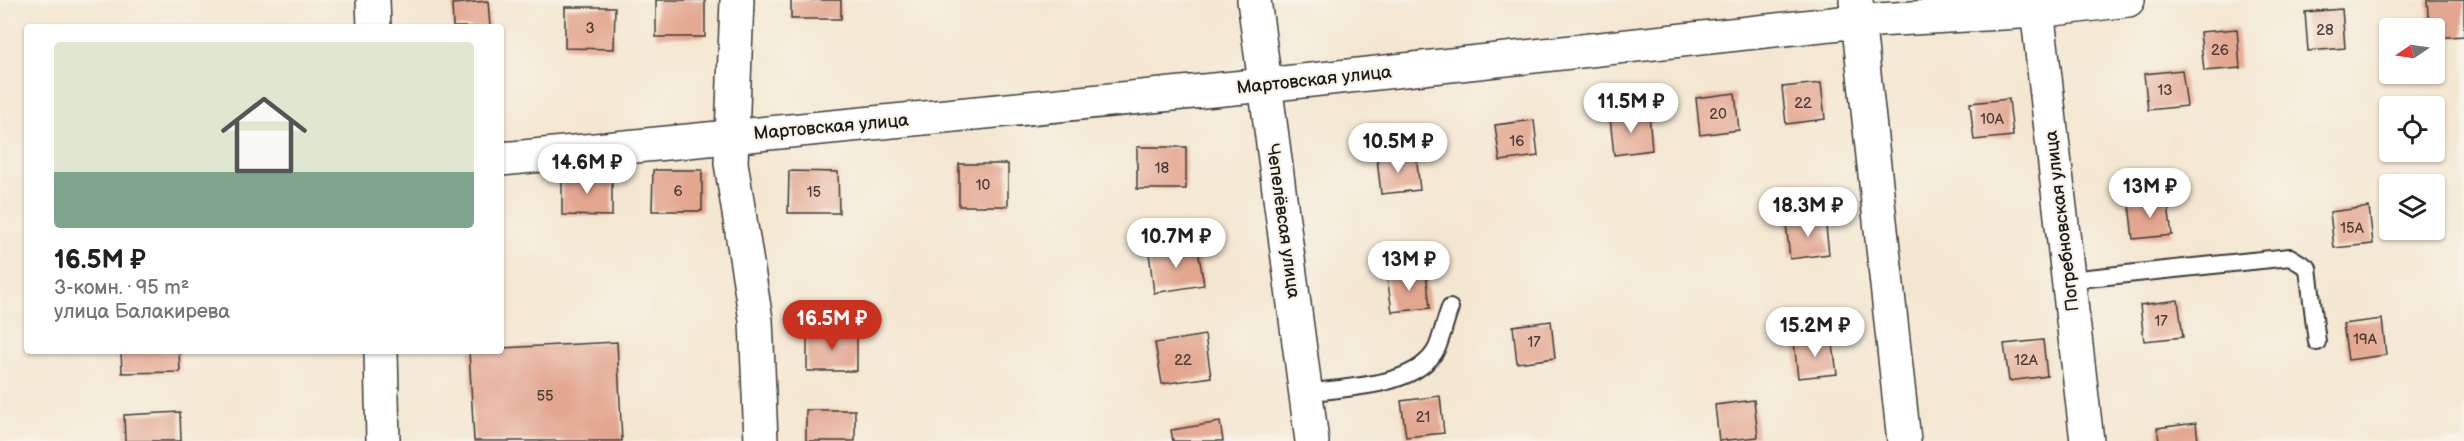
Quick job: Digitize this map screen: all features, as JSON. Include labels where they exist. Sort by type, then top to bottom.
[{"type":"street","points":[[374,0],[374,24]]},
{"type":"street","points":[[737,0],[731,163],[756,320],[761,441]]},
{"type":"street","name":"Чепелёвсая улица","points":[[1254,0],[1312,441]]},
{"type":"street","name":"Мартовская улица","points":[[504,159],[1265,85],[1858,10],[2128,0]]},
{"type":"street","name":"Погребновская улица","points":[[2037,5],[2087,441]]},
{"type":"street","points":[[1858,10],[1904,441]]},
{"type":"street","points":[[381,354],[383,441]]},
{"type":"lane","points":[[2068,280],[2290,257],[2308,268],[2317,342]]},
{"type":"lane","points":[[1306,393],[1398,380],[1417,369],[1436,350],[1450,308]]},
{"type":"building","points":[[656,0],[705,0],[705,37],[656,37]]},
{"type":"building","points":[[791,0],[841,0],[841,19],[791,19]]},
{"type":"building","points":[[2427,0],[2464,0],[2464,36],[2445,37],[2445,18],[2428,18]]},
{"type":"building","points":[[488,1],[490,24],[453,24],[452,4]]},
{"type":"building","points":[[565,7],[615,7],[614,49],[565,48]]},
{"type":"building","points":[[2342,9],[2345,48],[2308,51],[2305,12]]},
{"type":"building","points":[[2237,29],[2240,68],[2204,71],[2200,32]]},
{"type":"building","points":[[2182,70],[2187,106],[2148,110],[2144,74]]},
{"type":"building","points":[[1821,83],[1825,119],[1786,124],[1782,87]]},
{"type":"building","points":[[1735,93],[1739,130],[1700,135],[1696,98]]},
{"type":"building","points":[[2009,99],[2013,136],[1974,140],[1970,103]]},
{"type":"building","points":[[1649,113],[1652,150],[1614,155],[1610,118]]},
{"type":"building","points":[[1534,120],[1538,156],[1500,161],[1495,125]]},
{"type":"building","points":[[1137,147],[1186,147],[1186,189],[1137,189]]},
{"type":"building","points":[[1416,154],[1420,190],[1381,194],[1377,158]]},
{"type":"building","points":[[959,164],[1008,164],[1008,206],[959,206]]},
{"type":"building","points":[[653,170],[702,170],[702,211],[652,211]]},
{"type":"building","points":[[789,171],[838,172],[839,213],[788,213]]},
{"type":"building","points":[[562,174],[612,174],[612,216],[562,215]]},
{"type":"building","points":[[2167,198],[2172,235],[2133,239],[2129,203]]},
{"type":"building","points":[[2369,207],[2373,244],[2334,248],[2330,212]]},
{"type":"building","points":[[1825,218],[1829,254],[1790,259],[1786,223]]},
{"type":"building","points":[[1197,244],[1204,285],[1154,293],[1149,252]]},
{"type":"building","points":[[1426,272],[1430,308],[1392,312],[1387,276]]},
{"type":"building","points":[[2178,300],[2183,337],[2144,341],[2140,305]]},
{"type":"building","points":[[2382,319],[2386,355],[2348,360],[2343,324]]},
{"type":"building","points":[[1551,321],[1555,358],[1517,363],[1513,326]]},
{"type":"building","points":[[807,330],[857,330],[857,371],[807,371]]},
{"type":"building","points":[[1205,335],[1211,377],[1162,384],[1155,343]]},
{"type":"building","points":[[1832,337],[1837,374],[1798,378],[1794,342]]},
{"type":"building","points":[[2043,340],[2047,376],[2009,381],[2004,344]]},
{"type":"building","points":[[617,342],[622,441],[474,441],[469,354],[504,354],[504,348]]},
{"type":"building","points":[[121,354],[179,354],[180,372],[122,373]]},
{"type":"building","points":[[1440,396],[1444,433],[1406,437],[1401,401]]},
{"type":"building","points":[[1754,400],[1758,437],[1719,441],[1715,405]]},
{"type":"building","points":[[806,410],[855,410],[855,441],[806,441]]},
{"type":"building","points":[[180,412],[181,441],[125,441],[124,415]]},
{"type":"building","points":[[1220,422],[1223,441],[1173,441],[1171,430]]},
{"type":"building","points":[[2196,423],[2198,441],[2159,441],[2157,428]]}]
